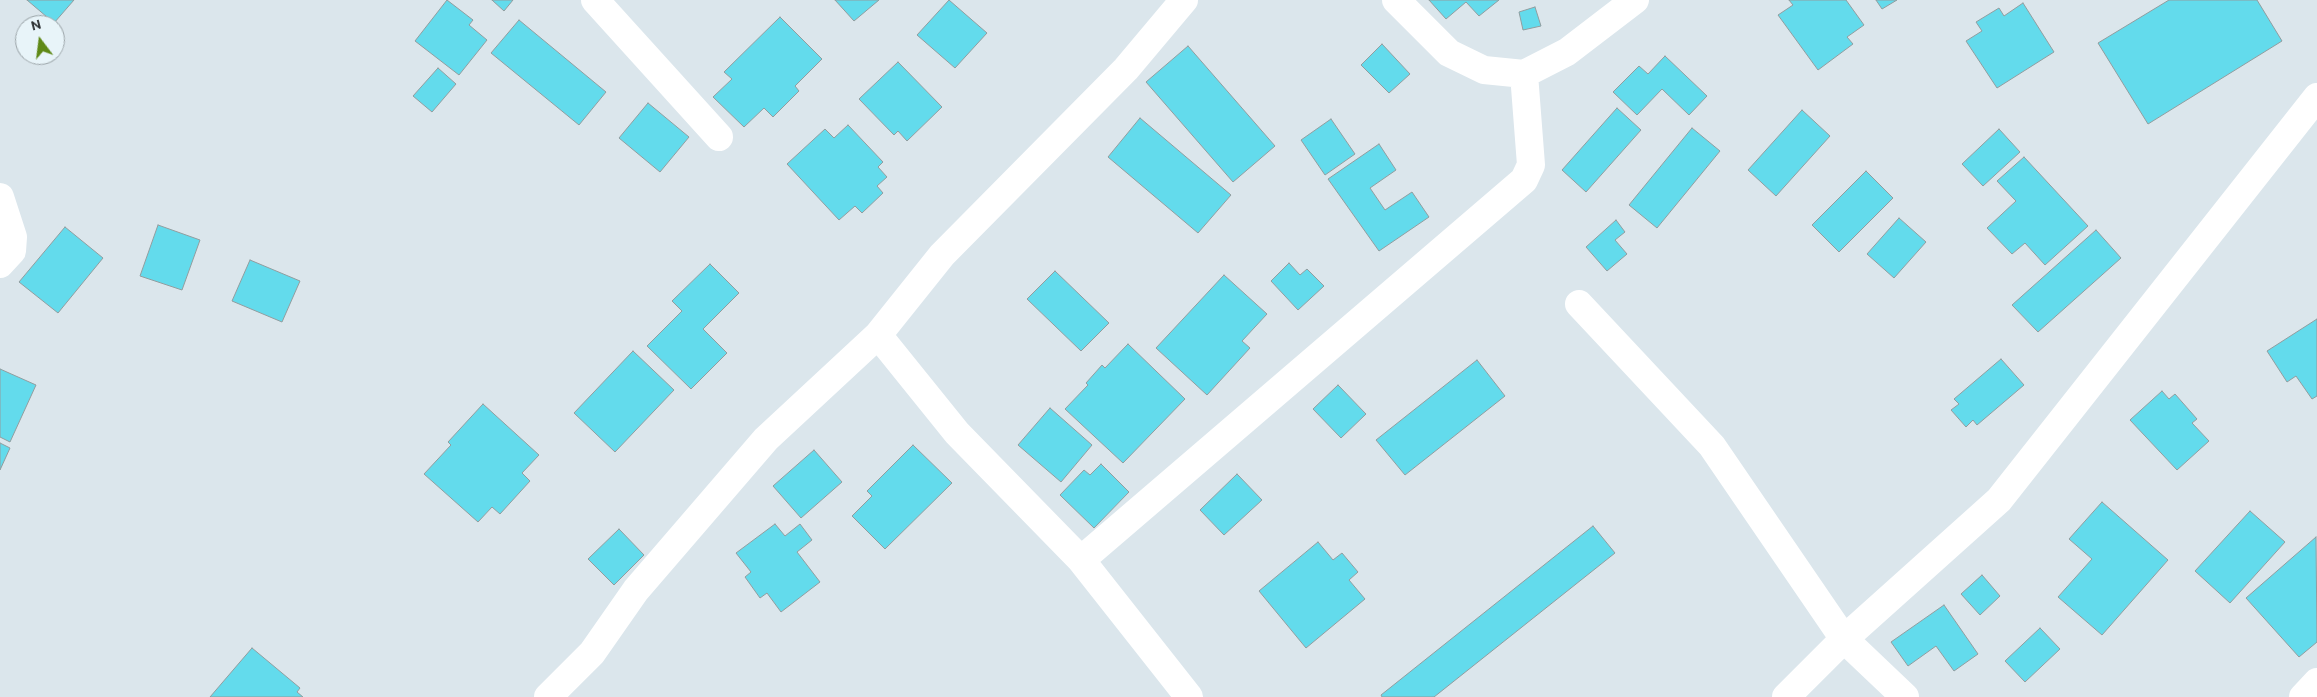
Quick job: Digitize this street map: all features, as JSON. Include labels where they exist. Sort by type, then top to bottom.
[{"type":"street","points":[[595,0],[719,137]]},
{"type":"street","points":[[548,697],[592,652],[636,590],[766,439],[878,335],[942,255],[1126,69],[1184,0]]},
{"type":"street","points":[[1396,0],[1449,53],[1484,70],[1524,74],[1567,52],[1635,0]]},
{"type":"street","points":[[1081,560],[1524,180],[1531,165],[1524,74]]},
{"type":"street","points":[[1786,697],[1844,639],[1999,500],[2317,97]]},
{"type":"street","points":[[0,197],[13,237],[12,251],[0,264]]},
{"type":"street","points":[[1579,304],[1712,446],[1844,639],[1905,697]]},
{"type":"street","points":[[878,335],[957,433],[1081,560],[1189,697]]},
{"type":"street","points":[[2303,697],[2317,682]]},
{"type":"building","points":[[27,0],[74,0],[61,15],[45,15]]},
{"type":"building","points":[[447,0],[473,20],[469,25],[487,40],[459,75],[415,41]]},
{"type":"building","points":[[492,0],[513,0],[504,11]]},
{"type":"building","points":[[835,0],[879,0],[854,21]]},
{"type":"building","points":[[949,0],[987,33],[955,68],[917,35]]},
{"type":"building","points":[[1429,0],[1499,0],[1479,16],[1466,2],[1446,19]]},
{"type":"building","points":[[1789,0],[1846,0],[1864,25],[1847,37],[1853,44],[1818,70],[1778,15],[1793,5]]},
{"type":"building","points":[[1876,0],[1897,0],[1882,9]]},
{"type":"building","points":[[2169,0],[2257,0],[2282,41],[2148,124],[2098,43]]},
{"type":"building","points":[[2023,3],[2054,52],[1997,88],[1966,41],[1982,31],[1976,22],[1999,8],[2004,16]]},
{"type":"building","points":[[1535,7],[1541,26],[1523,30],[1519,12]]},
{"type":"building","points":[[780,17],[822,59],[795,86],[799,91],[773,117],[764,108],[744,127],[713,97],[732,79],[724,72]]},
{"type":"building","points":[[519,20],[606,92],[579,125],[491,53]]},
{"type":"building","points":[[1382,44],[1410,74],[1389,93],[1361,65]]},
{"type":"building","points":[[1188,46],[1275,146],[1233,182],[1146,82]]},
{"type":"building","points":[[1665,56],[1707,96],[1689,115],[1662,89],[1637,115],[1613,92],[1639,66],[1648,74]]},
{"type":"building","points":[[898,62],[942,107],[907,141],[898,131],[894,135],[859,99]]},
{"type":"building","points":[[438,68],[456,84],[432,112],[413,96]]},
{"type":"building","points":[[648,103],[689,137],[660,172],[619,138]]},
{"type":"building","points":[[1617,108],[1641,130],[1586,192],[1562,170]]},
{"type":"building","points":[[1802,110],[1830,136],[1776,196],[1748,170]]},
{"type":"building","points":[[1140,118],[1231,195],[1198,233],[1108,157]]},
{"type":"building","points":[[1331,119],[1355,154],[1325,175],[1301,140]]},
{"type":"building","points":[[848,125],[883,162],[878,167],[887,177],[877,186],[883,193],[862,213],[855,206],[839,220],[787,164],[825,129],[834,138]]},
{"type":"building","points":[[1692,128],[1720,151],[1657,228],[1629,205]]},
{"type":"building","points":[[1999,129],[2020,152],[1983,186],[1962,164]]},
{"type":"building","points":[[1379,144],[1396,170],[1370,188],[1385,210],[1412,192],[1429,217],[1379,251],[1328,179]]},
{"type":"building","points":[[2024,157],[2088,226],[2045,265],[2025,243],[2012,254],[1987,228],[2016,201],[1997,181]]},
{"type":"building","points":[[1866,171],[1893,198],[1839,252],[1812,225]]},
{"type":"building","points":[[1899,218],[1926,242],[1894,278],[1867,254]]},
{"type":"building","points":[[1616,220],[1625,232],[1615,240],[1627,254],[1607,271],[1586,247]]},
{"type":"building","points":[[158,225],[200,240],[182,290],[140,276]]},
{"type":"building","points":[[65,227],[103,258],[58,313],[19,282]]},
{"type":"building","points":[[2096,230],[2121,258],[2038,332],[2012,305]]},
{"type":"building","points":[[250,260],[300,281],[282,322],[232,301]]},
{"type":"building","points":[[1289,263],[1300,275],[1307,269],[1324,286],[1298,310],[1271,281]]},
{"type":"building","points":[[710,264],[739,293],[703,329],[727,353],[691,389],[647,346],[682,311],[672,301]]},
{"type":"building","points":[[1055,271],[1109,323],[1081,351],[1027,299]]},
{"type":"building","points":[[1224,275],[1267,314],[1242,341],[1250,348],[1207,395],[1156,348]]},
{"type":"building","points":[[2317,319],[2317,396],[2312,399],[2296,376],[2287,382],[2267,351]]},
{"type":"building","points":[[1128,344],[1185,399],[1123,463],[1065,409],[1088,385],[1086,383],[1102,365],[1105,368]]},
{"type":"building","points":[[633,351],[674,390],[615,452],[574,413]]},
{"type":"building","points":[[2001,359],[2024,385],[1977,425],[1973,420],[1966,427],[1951,410],[1959,404],[1954,399]]},
{"type":"building","points":[[1477,360],[1505,396],[1405,475],[1376,440]]},
{"type":"building","points":[[0,369],[36,385],[10,442],[0,437]]},
{"type":"building","points":[[1338,385],[1366,414],[1341,438],[1313,409]]},
{"type":"building","points":[[2162,391],[2169,399],[2175,394],[2197,419],[2192,423],[2209,441],[2177,470],[2130,420]]},
{"type":"building","points":[[483,404],[539,455],[522,473],[530,481],[500,514],[492,507],[478,522],[424,474],[451,445],[448,442]]},
{"type":"building","points":[[1050,408],[1092,445],[1061,482],[1018,445]]},
{"type":"building","points":[[0,443],[10,448],[0,470]]},
{"type":"building","points":[[913,445],[952,483],[885,549],[852,516],[872,496],[867,491]]},
{"type":"building","points":[[814,450],[842,482],[801,518],[773,486]]},
{"type":"building","points":[[1101,464],[1129,492],[1094,528],[1060,495],[1084,470],[1090,475]]},
{"type":"building","points":[[1237,474],[1262,500],[1224,535],[1200,510]]},
{"type":"building","points":[[2102,502],[2168,560],[2102,635],[2058,597],[2092,559],[2069,539]]},
{"type":"building","points":[[2250,511],[2285,542],[2230,603],[2195,571]]},
{"type":"building","points":[[775,524],[785,536],[800,524],[812,540],[797,552],[820,582],[781,612],[767,593],[760,598],[745,577],[751,572],[736,553]]},
{"type":"building","points":[[1593,526],[1615,553],[1434,697],[1382,697],[1381,695]]},
{"type":"building","points":[[619,529],[644,555],[614,585],[588,559]]},
{"type":"building","points":[[2316,537],[2317,642],[2299,657],[2246,598]]},
{"type":"building","points":[[1318,542],[1333,560],[1342,553],[1358,572],[1349,580],[1365,599],[1306,648],[1259,591]]},
{"type":"building","points":[[1982,575],[2000,596],[1980,615],[1961,594]]},
{"type":"building","points":[[1944,605],[1978,654],[1954,671],[1936,646],[1908,666],[1891,642]]},
{"type":"building","points":[[2040,628],[2060,649],[2025,682],[2005,661]]},
{"type":"building","points":[[252,648],[300,688],[297,692],[303,697],[210,697]]}]
